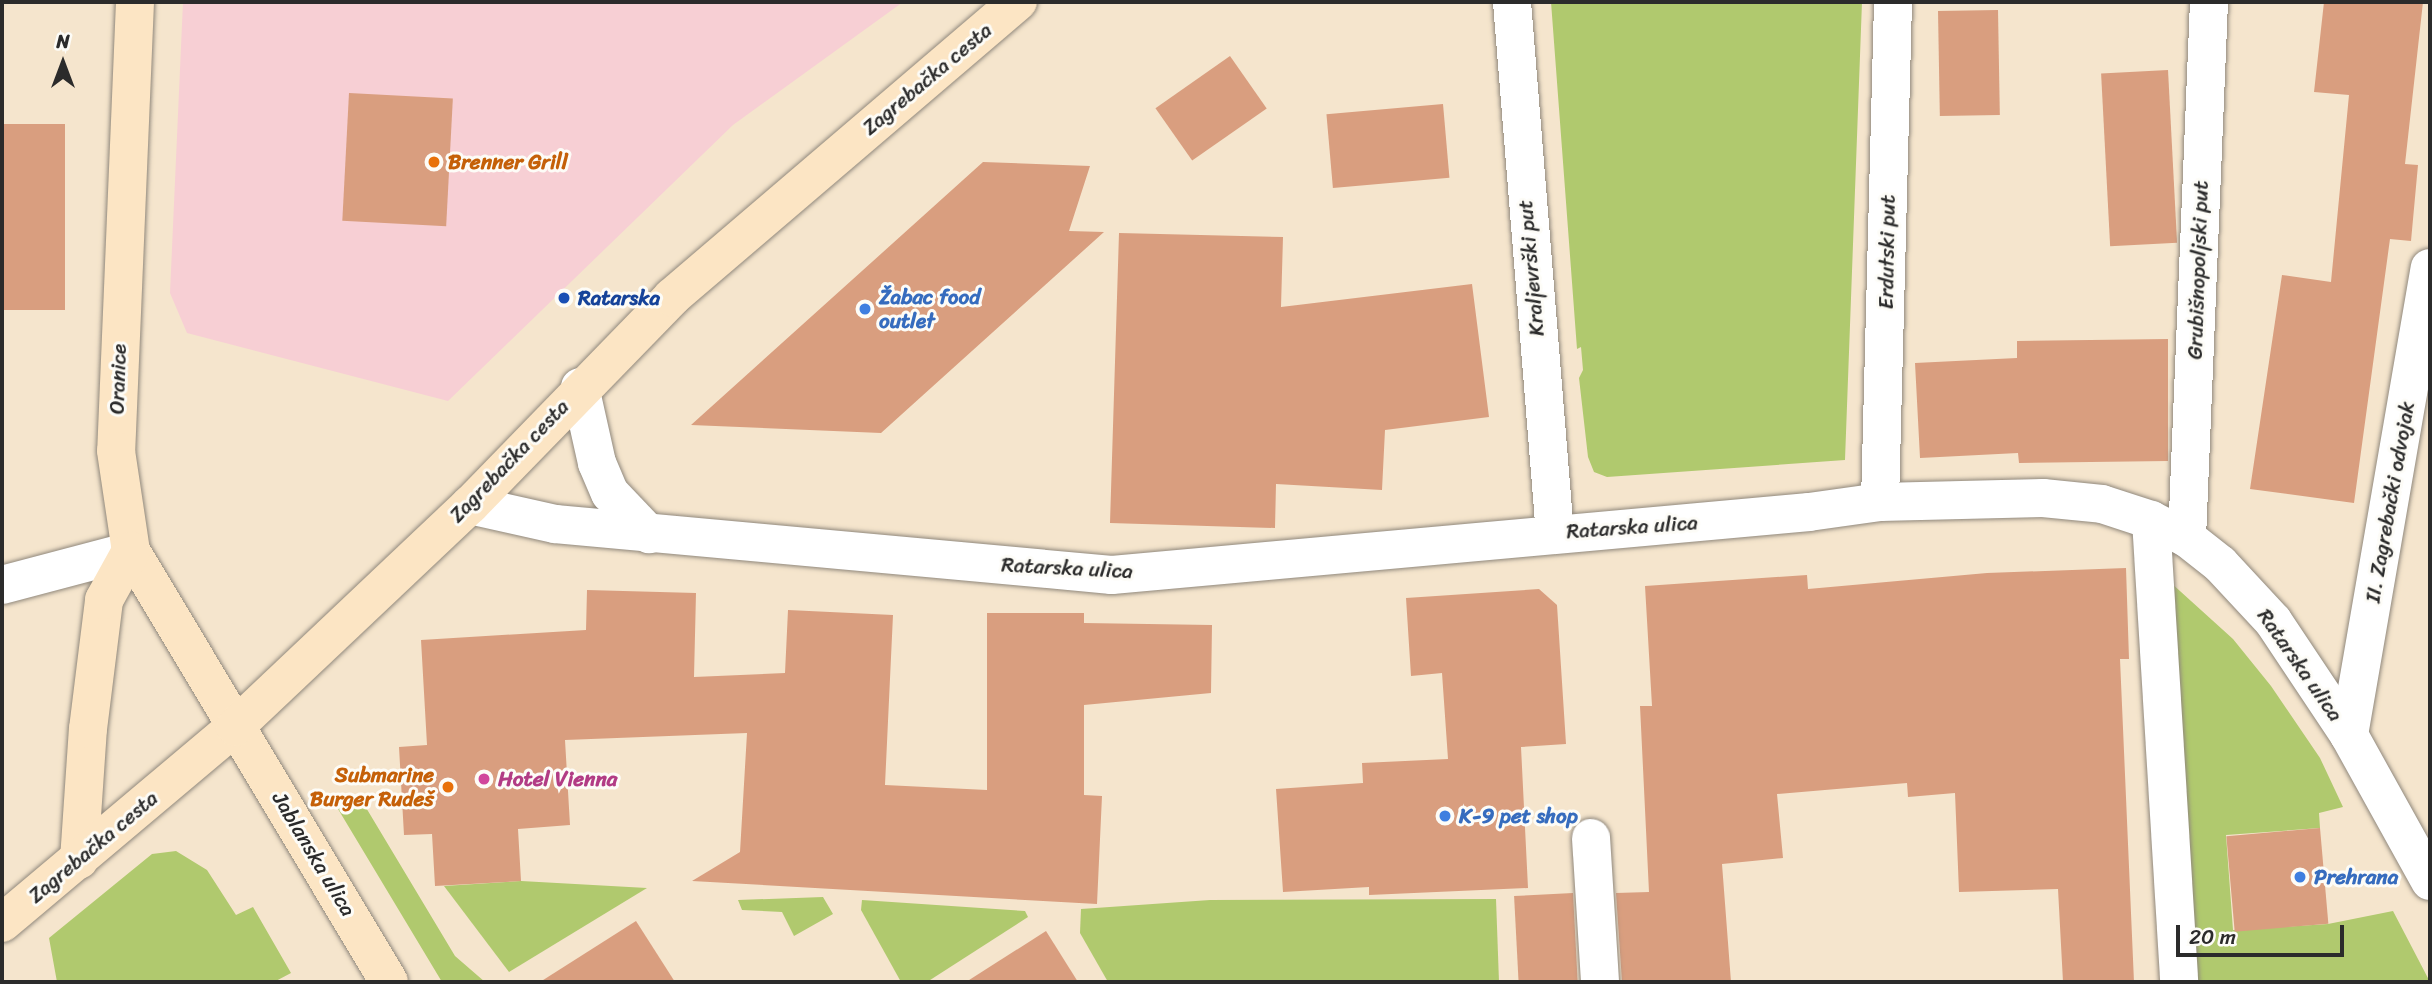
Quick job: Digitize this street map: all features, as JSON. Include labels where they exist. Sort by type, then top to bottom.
[{"type":"main road","name":"Oranice","points":[[135,2],[116,451],[131,551],[235,727]]},
{"type":"main road","name":"Zagrebačka cesta","points":[[2,923],[235,727],[470,505],[580,387],[777,205],[1018,2]]},
{"type":"main road","points":[[79,860],[88,729],[104,600],[131,551]]},
{"type":"main road","name":"Jablanska ulica","points":[[235,727],[287,805],[389,982]]},
{"type":"street","name":"Kraljevrški put","points":[[1511,2],[1555,534]]},
{"type":"street","name":"Erdutski put","points":[[1880,502],[1893,2]]},
{"type":"street","name":"Grubišnopoljski put","points":[[2186,538],[2208,2]]},
{"type":"street","name":"II. Zagrebački odvojak","points":[[2349,735],[2430,268]]},
{"type":"street","points":[[580,387],[597,463],[610,493],[649,534]]},
{"type":"street","name":"Ratarska ulica","points":[[470,505],[555,524],[649,534],[682,533],[821,551],[1112,575],[1880,502],[2043,498],[2102,504],[2151,520],[2186,538],[2220,564],[2273,621],[2349,735],[2430,881]]},
{"type":"street","points":[[2151,520],[2179,982]]},
{"type":"street","points":[[2,585],[131,551]]},
{"type":"street","points":[[1591,838],[1600,982]]},
{"type":"shaded area","points":[[183,2],[903,2],[733,125],[448,401],[187,333],[170,293]]},
{"type":"green space","points":[[1551,2],[1862,2],[1845,460],[1607,477],[1594,472],[1588,457],[1579,378],[1583,370],[1581,347],[1577,349]]},
{"type":"green space","points":[[2170,582],[2233,639],[2271,686],[2320,758],[2343,807],[2319,813],[2320,828],[2226,835],[2233,930],[2328,924],[2393,911],[2430,982],[2196,982]]},
{"type":"green space","points":[[347,796],[359,796],[455,956],[485,982],[442,982],[335,804]]},
{"type":"green space","points":[[176,851],[207,870],[236,915],[253,907],[291,973],[274,982],[57,982],[49,938],[152,854]]},
{"type":"green space","points":[[521,881],[647,888],[509,972],[444,886]]},
{"type":"green space","points":[[823,897],[833,914],[794,936],[782,912],[742,910],[738,900]]},
{"type":"green space","points":[[1496,899],[1499,982],[1108,982],[1080,933],[1081,909],[1210,900]]},
{"type":"green space","points":[[862,900],[1025,911],[1028,917],[927,982],[901,982],[861,910]]},
{"type":"building","points":[[2324,2],[2423,2],[2405,164],[2418,165],[2411,241],[2390,239],[2354,503],[2250,489],[2282,275],[2331,282],[2349,95],[2314,92]]},
{"type":"building","points":[[1998,10],[2000,115],[1940,116],[1938,11]]},
{"type":"building","points":[[1230,56],[1267,108],[1192,161],[1155,108]]},
{"type":"building","points":[[2168,70],[2177,243],[2110,246],[2101,74]]},
{"type":"building","points":[[349,93],[453,98],[446,226],[342,221]]},
{"type":"building","points":[[1443,104],[1449,178],[1333,188],[1326,114]]},
{"type":"building","points":[[2,124],[65,124],[65,310],[2,310]]},
{"type":"building","points":[[983,162],[1090,166],[1069,231],[1104,232],[881,433],[691,425]]},
{"type":"building","points":[[1119,233],[1283,237],[1281,307],[1472,284],[1489,417],[1385,430],[1382,490],[1276,484],[1275,528],[1110,523]]},
{"type":"building","points":[[2168,339],[2168,461],[2019,463],[2018,453],[1920,458],[1915,363],[2017,358],[2017,341]]},
{"type":"building","points":[[2126,568],[2129,659],[2120,659],[2134,982],[2063,982],[2058,889],[1959,892],[1955,793],[1908,797],[1907,783],[1777,794],[1783,858],[1722,864],[1731,982],[1622,982],[1616,893],[1649,892],[1640,706],[1652,706],[1645,586],[1807,575],[1808,589],[1987,573]]},
{"type":"building","points":[[1539,589],[1557,605],[1566,744],[1521,747],[1528,888],[1369,895],[1369,887],[1283,892],[1276,789],[1363,783],[1362,763],[1448,759],[1442,673],[1411,676],[1406,598]]},
{"type":"building","points":[[587,590],[696,593],[694,677],[785,673],[788,610],[893,615],[885,785],[987,790],[987,613],[1084,613],[1084,623],[1212,625],[1211,693],[1084,705],[1084,795],[1102,796],[1097,904],[692,881],[740,852],[747,733],[565,740],[570,825],[518,829],[521,881],[435,886],[432,834],[404,835],[399,747],[427,745],[421,640],[586,630]]},
{"type":"building","points":[[2320,828],[2328,924],[2235,932],[2226,836]]},
{"type":"building","points":[[1573,893],[1578,982],[1519,982],[1514,896]]},
{"type":"building","points":[[636,921],[675,982],[540,982]]},
{"type":"building","points":[[1046,931],[1078,982],[966,982]]},
{"type":"place","name":"Brenner Grill","points":[[434,162]]},
{"type":"place","name":"Ratarska","points":[[564,298]]},
{"type":"place","name":"Žabac food outlet","points":[[865,309]]},
{"type":"place","name":"Hotel Vienna","points":[[484,779]]},
{"type":"place","name":"Submarine Burger Rudeš","points":[[448,787]]},
{"type":"place","name":"K-9 pet shop","points":[[1445,816]]},
{"type":"place","name":"Prehrana","points":[[2300,877]]}]
